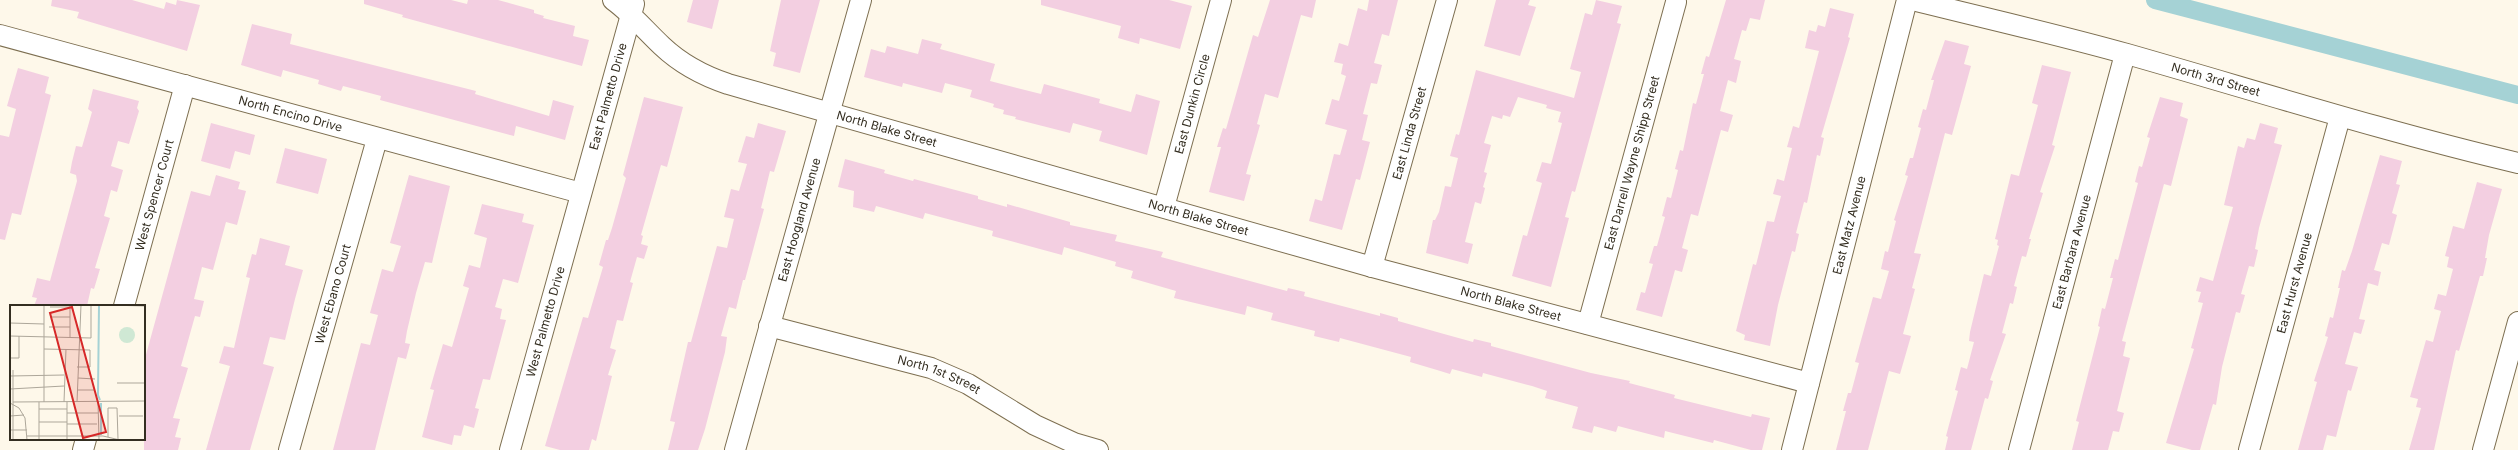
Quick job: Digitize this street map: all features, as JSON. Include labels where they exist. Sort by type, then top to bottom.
[{"type":"street","name":"North Blake Street","points":[[613,0],[633,7],[664,48],[702,75],[830,114],[1164,207],[1372,267],[1809,383]]},
{"type":"street","points":[[830,114],[861,0]]},
{"type":"street","name":"East Dunkin Circle","points":[[1164,207],[1221,0]]},
{"type":"street","name":"East Linda Street","points":[[1372,267],[1447,0]]},
{"type":"street","name":"East Matz Avenue","points":[[1792,450],[1907,0]]},
{"type":"street","name":"North 3rd Street","points":[[1913,0],[2125,54],[2340,117],[2450,147],[2518,163]]},
{"type":"street","name":"East Darrell Wayne Shipp Street","points":[[1588,324],[1676,2]]},
{"type":"street","name":"East Palmetto Drive","points":[[581,193],[633,7]]},
{"type":"street","name":"North Encino Drive","points":[[0,35],[377,139],[581,193]]},
{"type":"street","name":"East Barbara Avenue","points":[[2019,450],[2125,54]]},
{"type":"street","name":"West Spencer Court","points":[[124,305],[185,85]]},
{"type":"street","name":"East Hoogland Avenue","points":[[735,450],[830,114]]},
{"type":"street","name":"East Hurst Avenue","points":[[2249,450],[2340,117]]},
{"type":"street","name":"West Ebano Court","points":[[289,450],[377,139]]},
{"type":"street","name":"West Palmetto Drive","points":[[510,450],[581,193]]},
{"type":"street","points":[[2482,450],[2518,322]]},
{"type":"street","name":"North 1st Street","points":[[769,326],[931,368],[968,384],[1035,426],[1074,443],[1098,450]]},
{"type":"street","points":[[83,450],[86,440]]},
{"type":"building","points":[[52,0],[132,0],[164,9],[166,2],[176,5],[177,0],[200,5],[187,51],[77,18],[79,12],[51,6]]},
{"type":"building","points":[[364,0],[451,0],[467,4],[468,0],[498,0],[534,10],[534,13],[544,16],[543,18],[575,26],[573,36],[589,40],[582,66],[402,17],[403,15],[364,4]]},
{"type":"building","points":[[693,0],[719,0],[712,29],[687,22]]},
{"type":"building","points":[[781,0],[820,0],[800,73],[773,66],[776,53],[770,51]]},
{"type":"building","points":[[1041,0],[1169,0],[1192,6],[1180,49],[1140,38],[1139,44],[1118,38],[1121,26],[1041,5]]},
{"type":"building","points":[[1270,0],[1316,0],[1312,18],[1301,15],[1278,98],[1265,94],[1257,124],[1260,125],[1246,174],[1251,175],[1244,201],[1209,192],[1221,147],[1217,147],[1223,128],[1226,129],[1253,35],[1258,37]]},
{"type":"building","points":[[1369,0],[1398,0],[1389,36],[1382,34],[1374,63],[1382,65],[1377,84],[1371,83],[1363,114],[1368,115],[1362,140],[1370,142],[1360,180],[1356,179],[1342,230],[1309,221],[1315,199],[1322,201],[1334,154],[1340,155],[1347,130],[1325,124],[1332,99],[1339,101],[1346,76],[1341,74],[1343,64],[1334,62],[1339,43],[1348,46],[1358,8],[1367,11]]},
{"type":"building","points":[[1496,0],[1530,0],[1528,5],[1536,7],[1520,56],[1484,46]]},
{"type":"building","points":[[1596,0],[1622,6],[1617,23],[1621,24],[1575,192],[1572,191],[1565,217],[1569,218],[1551,287],[1512,276],[1523,235],[1527,236],[1542,183],[1536,181],[1542,162],[1551,164],[1562,123],[1558,122],[1561,112],[1546,108],[1547,105],[1518,97],[1510,117],[1503,115],[1502,119],[1492,116],[1484,143],[1491,145],[1484,172],[1487,173],[1483,187],[1485,188],[1481,204],[1475,202],[1465,242],[1473,244],[1468,264],[1426,253],[1433,220],[1435,220],[1439,212],[1445,186],[1451,187],[1458,158],[1450,156],[1456,134],[1459,135],[1476,70],[1574,98],[1581,72],[1570,69],[1585,13],[1592,15]]},
{"type":"building","points":[[1726,0],[1765,0],[1760,20],[1750,18],[1746,31],[1742,30],[1734,59],[1741,61],[1736,83],[1728,80],[1720,111],[1733,115],[1728,132],[1721,130],[1698,216],[1691,214],[1682,248],[1688,250],[1682,272],[1675,270],[1662,317],[1636,310],[1641,292],[1645,293],[1653,264],[1649,263],[1654,246],[1657,246],[1665,217],[1662,216],[1667,197],[1671,198],[1678,170],[1675,169],[1680,150],[1683,151],[1693,103],[1696,104],[1704,74],[1701,74],[1706,56],[1709,57]]},
{"type":"building","points":[[1830,8],[1854,14],[1848,37],[1850,38],[1821,137],[1824,138],[1820,156],[1817,155],[1807,203],[1804,202],[1796,233],[1799,234],[1795,252],[1792,251],[1778,305],[1770,346],[1744,340],[1745,335],[1736,331],[1753,264],[1756,265],[1767,221],[1774,222],[1781,196],[1773,194],[1777,179],[1784,181],[1792,148],[1787,147],[1793,126],[1799,128],[1819,51],[1805,48],[1809,30],[1816,32],[1818,25],[1825,27]]},
{"type":"building","points":[[252,24],[292,34],[290,44],[476,91],[475,94],[549,116],[553,100],[574,106],[565,140],[516,126],[514,136],[380,100],[381,96],[343,86],[341,91],[318,84],[319,80],[283,70],[281,77],[241,65]]},
{"type":"building","points":[[922,39],[942,44],[940,49],[995,64],[990,81],[1041,94],[1044,84],[1100,99],[1099,103],[1131,112],[1136,94],[1160,101],[1147,155],[1099,141],[1102,131],[1073,123],[1070,133],[1015,119],[1016,117],[1003,114],[1004,110],[993,107],[994,104],[970,97],[972,90],[945,83],[942,93],[903,83],[902,87],[864,77],[871,49],[885,53],[887,46],[918,54]]},
{"type":"building","points":[[1945,40],[1969,46],[1964,64],[1971,66],[1952,135],[1945,133],[1914,253],[1921,254],[1912,288],[1915,289],[1903,334],[1911,336],[1900,374],[1889,371],[1868,450],[1836,450],[1846,411],[1843,411],[1848,393],[1851,393],[1859,363],[1855,362],[1873,297],[1881,299],[1889,271],[1881,269],[1885,251],[1888,252],[1896,221],[1894,220],[1908,176],[1905,175],[1910,158],[1913,158],[1921,128],[1918,127],[1923,109],[1926,110],[1934,80],[1931,80]]},
{"type":"building","points":[[2042,65],[2071,72],[2052,145],[2055,146],[2040,192],[2043,193],[2029,239],[2031,239],[2026,257],[2022,256],[2014,286],[2017,287],[2013,304],[2010,303],[2002,333],[2006,334],[1990,380],[1993,381],[1988,399],[1985,398],[1971,450],[1945,450],[1948,437],[1946,436],[1958,391],[1955,390],[1961,367],[1967,369],[1974,342],[1969,341],[1970,332],[1984,274],[1991,276],[1999,246],[1997,245],[1998,240],[1995,239],[2011,174],[2019,176],[2038,105],[2032,103]]},
{"type":"building","points":[[18,68],[49,77],[45,93],[51,95],[21,215],[12,213],[5,240],[0,239],[0,135],[9,137],[16,109],[7,106]]},
{"type":"building","points":[[93,89],[139,101],[137,108],[139,111],[129,144],[118,141],[111,166],[123,170],[117,192],[111,190],[104,216],[110,218],[95,268],[100,269],[94,289],[91,288],[87,305],[34,305],[37,298],[32,297],[37,278],[50,281],[77,181],[76,175],[70,173],[76,146],[82,147],[92,112],[88,109]]},
{"type":"building","points":[[644,97],[683,107],[667,167],[661,165],[641,235],[643,236],[641,244],[648,246],[644,259],[637,257],[630,282],[633,283],[623,321],[617,320],[610,348],[616,350],[608,375],[612,376],[596,441],[592,439],[589,450],[560,450],[545,446],[583,317],[588,318],[603,267],[599,265],[606,240],[608,240],[612,228],[626,178],[623,175]]},
{"type":"building","points":[[2160,97],[2183,103],[2180,116],[2188,119],[2171,186],[2164,184],[2122,341],[2126,342],[2123,356],[2130,358],[2117,411],[2124,413],[2119,432],[2113,431],[2108,450],[2072,450],[2079,422],[2076,421],[2100,327],[2098,326],[2102,308],[2105,309],[2113,278],[2110,278],[2115,259],[2118,260],[2138,183],[2135,182],[2139,166],[2142,167],[2150,138],[2147,137]]},
{"type":"building","points":[[211,123],[255,135],[250,155],[235,151],[230,169],[201,161]]},
{"type":"building","points":[[758,123],[786,131],[774,172],[770,171],[761,208],[764,209],[736,309],[729,307],[721,336],[727,337],[725,352],[705,429],[698,450],[668,450],[675,422],[670,421],[688,342],[691,342],[717,246],[727,248],[734,219],[724,217],[731,189],[739,191],[747,164],[738,162],[746,136],[754,138]]},
{"type":"building","points":[[2260,123],[2278,128],[2274,143],[2282,145],[2259,228],[2255,249],[2258,250],[2254,267],[2249,266],[2241,294],[2245,295],[2240,313],[2236,312],[2222,367],[2216,405],[2213,404],[2200,450],[2192,450],[2166,443],[2194,349],[2191,348],[2203,303],[2198,302],[2201,292],[2196,291],[2200,277],[2213,281],[2233,207],[2224,205],[2238,146],[2244,148],[2247,138],[2255,140]]},
{"type":"building","points":[[285,148],[327,159],[318,194],[276,183]]},
{"type":"building","points":[[2380,155],[2402,161],[2396,184],[2400,185],[2392,213],[2397,215],[2389,245],[2382,243],[2374,270],[2381,272],[2378,286],[2368,283],[2359,319],[2365,320],[2361,334],[2354,332],[2345,364],[2358,367],[2351,391],[2348,390],[2336,437],[2327,435],[2323,450],[2298,450],[2317,382],[2314,381],[2328,337],[2325,336],[2330,317],[2333,318],[2340,288],[2338,288],[2342,270],[2345,271],[2352,251]]},
{"type":"building","points":[[845,159],[885,170],[884,173],[913,181],[914,179],[978,196],[978,199],[1007,207],[1007,204],[1070,222],[1070,225],[1117,235],[1115,241],[1163,252],[1161,257],[1287,291],[1288,288],[1305,292],[1304,296],[1380,316],[1380,313],[1398,318],[1398,321],[1473,342],[1474,339],[1491,343],[1491,346],[1591,373],[1630,381],[1629,383],[1675,395],[1674,398],[1751,417],[1752,414],[1770,418],[1762,450],[1751,450],[1714,440],[1713,443],[1665,431],[1664,438],[1618,426],[1616,432],[1594,426],[1592,433],[1572,428],[1578,407],[1545,398],[1547,391],[1532,386],[1483,373],[1482,377],[1452,369],[1450,374],[1410,362],[1411,357],[1340,338],[1339,342],[1314,336],[1315,331],[1271,320],[1273,313],[1247,306],[1245,315],[1174,298],[1176,291],[1131,278],[1133,271],[1115,266],[1116,262],[1064,247],[1062,255],[992,236],[993,231],[925,213],[923,219],[876,206],[874,212],[853,207],[854,191],[838,187]]},
{"type":"building","points":[[216,175],[240,182],[238,189],[246,191],[237,225],[226,222],[213,270],[202,267],[194,299],[204,301],[200,317],[195,316],[181,366],[188,368],[173,418],[180,419],[175,437],[181,438],[178,450],[144,450],[145,358],[191,191],[210,196]]},
{"type":"building","points":[[409,175],[450,186],[432,263],[425,262],[416,293],[405,343],[410,344],[406,359],[398,357],[375,450],[333,450],[361,343],[370,345],[378,315],[370,313],[382,269],[393,272],[401,246],[390,243]]},
{"type":"building","points":[[2477,182],[2502,189],[2489,235],[2485,258],[2487,258],[2483,276],[2480,276],[2459,351],[2456,350],[2434,450],[2409,450],[2421,408],[2416,407],[2418,399],[2410,397],[2426,340],[2433,342],[2441,311],[2434,309],[2438,294],[2446,296],[2453,269],[2447,267],[2449,257],[2445,256],[2453,226],[2464,229]]},
{"type":"building","points":[[482,204],[524,214],[522,222],[534,225],[518,283],[503,279],[495,307],[502,309],[500,319],[506,320],[490,380],[483,379],[475,408],[479,409],[474,428],[464,425],[461,436],[454,435],[452,445],[422,437],[434,390],[430,389],[443,344],[452,347],[469,288],[463,286],[469,265],[480,268],[487,238],[474,234]]},
{"type":"building","points":[[260,238],[290,246],[285,265],[303,270],[285,340],[270,337],[263,364],[274,367],[250,450],[206,450],[230,366],[219,363],[224,346],[234,348],[250,278],[246,277],[252,254],[256,255]]},
{"type":"waterway","points":[[2155,0],[2518,95]]}]
